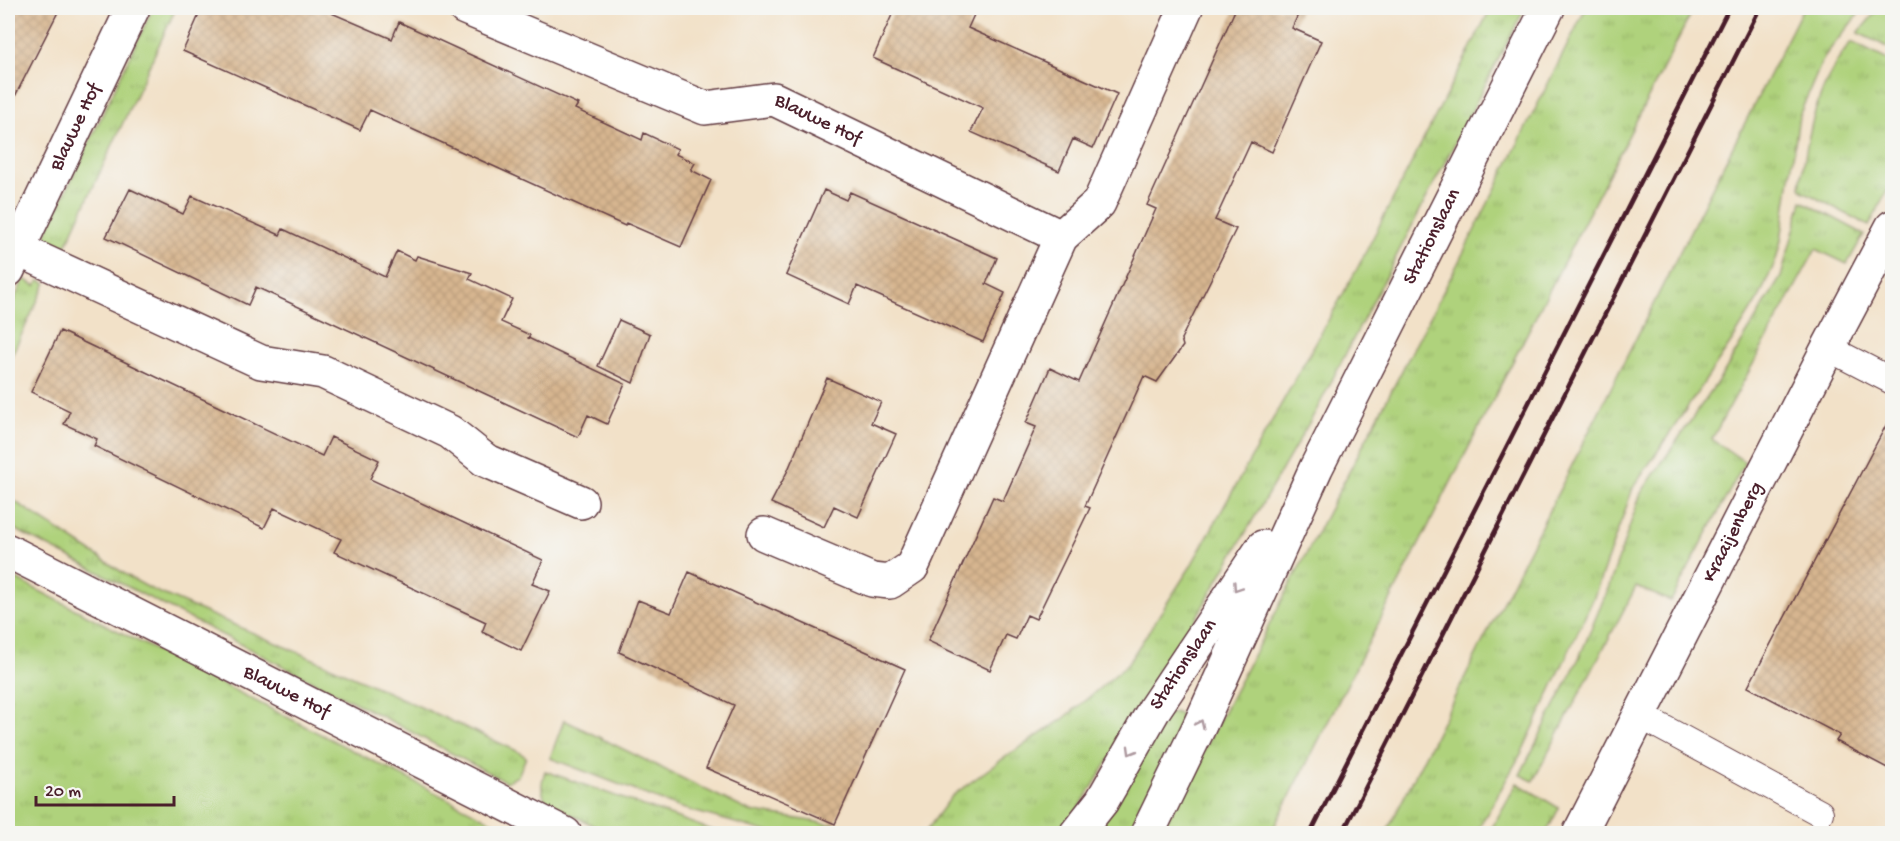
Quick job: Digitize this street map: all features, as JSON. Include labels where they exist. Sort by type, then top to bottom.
[{"type":"street","name":"Blauwe Hof","points":[[133,8],[13,259],[261,362],[323,372],[450,432],[485,460],[581,502]]},
{"type":"street","name":"Blauwe Hof","points":[[465,8],[705,108],[774,99],[1061,237]]},
{"type":"street","points":[[764,534],[872,580],[890,582],[912,567],[1061,237],[1099,203],[1186,8]]},
{"type":"street","name":"Stationslaan","points":[[1147,834],[1199,727],[1316,468],[1548,8]]},
{"type":"street","name":"Kraaijenberg","points":[[1579,834],[1828,348],[1893,227]]},
{"type":"street","name":"Stationslaan","points":[[1076,834],[1102,801],[1155,708],[1316,468]]},
{"type":"street","name":"Blauwe Hof","points":[[8,551],[565,834]]},
{"type":"lane","points":[[1828,348],[1893,381]]},
{"type":"lane","points":[[1641,716],[1820,813]]},
{"type":"green space","points":[[153,8],[176,8],[64,250],[43,240]]},
{"type":"green space","points":[[1491,8],[1525,8],[1316,411],[1173,658],[1069,824],[1060,833],[924,834],[952,796],[1063,719],[1127,665],[1189,569],[1358,267]]},
{"type":"green space","points":[[1586,8],[1694,8],[1271,833],[1160,834],[1456,267]]},
{"type":"green space","points":[[1803,8],[1863,8],[1824,57],[1799,116],[1781,240],[1776,260],[1760,296],[1633,488],[1594,597],[1522,752],[1476,833],[1386,833]]},
{"type":"green space","points":[[1879,8],[1892,8],[1892,49],[1858,33]]},
{"type":"green space","points":[[1851,42],[1892,62],[1892,181],[1869,226],[1803,191],[1800,187],[1815,111],[1829,76]]},
{"type":"green space","points":[[1802,201],[1864,234],[1847,264],[1816,249],[1712,439],[1745,462],[1671,601],[1636,587],[1533,781],[1520,775],[1579,658],[1609,586],[1641,493],[1724,372],[1781,277]]},
{"type":"green space","points":[[24,279],[36,286],[39,280],[46,283],[8,363],[8,312]]},
{"type":"green space","points":[[8,497],[151,589],[348,674],[517,751],[526,757],[518,776],[506,782],[8,526]]},
{"type":"green space","points":[[8,575],[499,825],[496,833],[8,833]]},
{"type":"green space","points":[[1175,712],[1187,721],[1133,833],[1093,834],[1166,715]]},
{"type":"green space","points":[[564,720],[749,811],[854,828],[849,834],[768,832],[678,807],[550,758]]},
{"type":"green space","points":[[545,771],[720,833],[609,833],[547,803],[542,787]]},
{"type":"green space","points":[[1517,783],[1559,808],[1546,833],[1489,833]]},
{"type":"building","points":[[8,8],[60,8],[8,110]]},
{"type":"building","points":[[202,8],[320,8],[392,39],[399,22],[578,104],[575,109],[642,140],[644,133],[678,149],[675,154],[695,163],[691,170],[711,180],[681,247],[626,223],[625,226],[370,110],[360,130],[183,51]]},
{"type":"building","points":[[895,8],[977,8],[968,28],[1117,94],[1093,148],[1073,139],[1059,171],[971,132],[983,108],[873,58]]},
{"type":"building","points":[[1236,8],[1301,8],[1292,28],[1321,41],[1272,152],[1251,142],[1215,220],[1236,229],[1181,339],[1183,346],[1157,382],[1144,376],[1085,506],[1090,508],[1036,619],[1027,615],[1016,639],[1006,635],[990,670],[928,641],[993,497],[1003,501],[1036,427],[1026,423],[1050,368],[1079,382],[1156,209],[1147,205]]},
{"type":"building","points":[[130,189],[183,214],[192,196],[280,235],[283,229],[385,277],[397,251],[415,260],[417,256],[472,273],[469,279],[512,299],[501,322],[530,335],[528,338],[625,384],[607,424],[588,415],[578,437],[256,287],[248,305],[106,237]]},
{"type":"building","points":[[824,190],[846,200],[850,192],[997,258],[986,284],[1005,293],[983,342],[857,286],[849,304],[786,275]]},
{"type":"building","points":[[619,320],[650,334],[633,383],[598,366]]},
{"type":"building","points":[[60,331],[322,456],[331,437],[379,460],[370,479],[543,560],[532,584],[550,591],[521,651],[482,632],[486,622],[334,552],[341,539],[274,508],[264,528],[94,446],[97,439],[64,424],[70,411],[31,392]]},
{"type":"building","points":[[827,378],[881,402],[871,423],[896,434],[858,517],[834,506],[824,527],[771,503],[788,470]]},
{"type":"building","points":[[1893,412],[1893,771],[1836,741],[1840,735],[1748,687]]},
{"type":"building","points":[[689,572],[905,669],[835,824],[706,768],[734,705],[619,652],[638,600],[671,613]]},
{"type":"railway","points":[[1310,834],[1729,8]]},
{"type":"railway","points":[[1342,834],[1760,8]]}]
